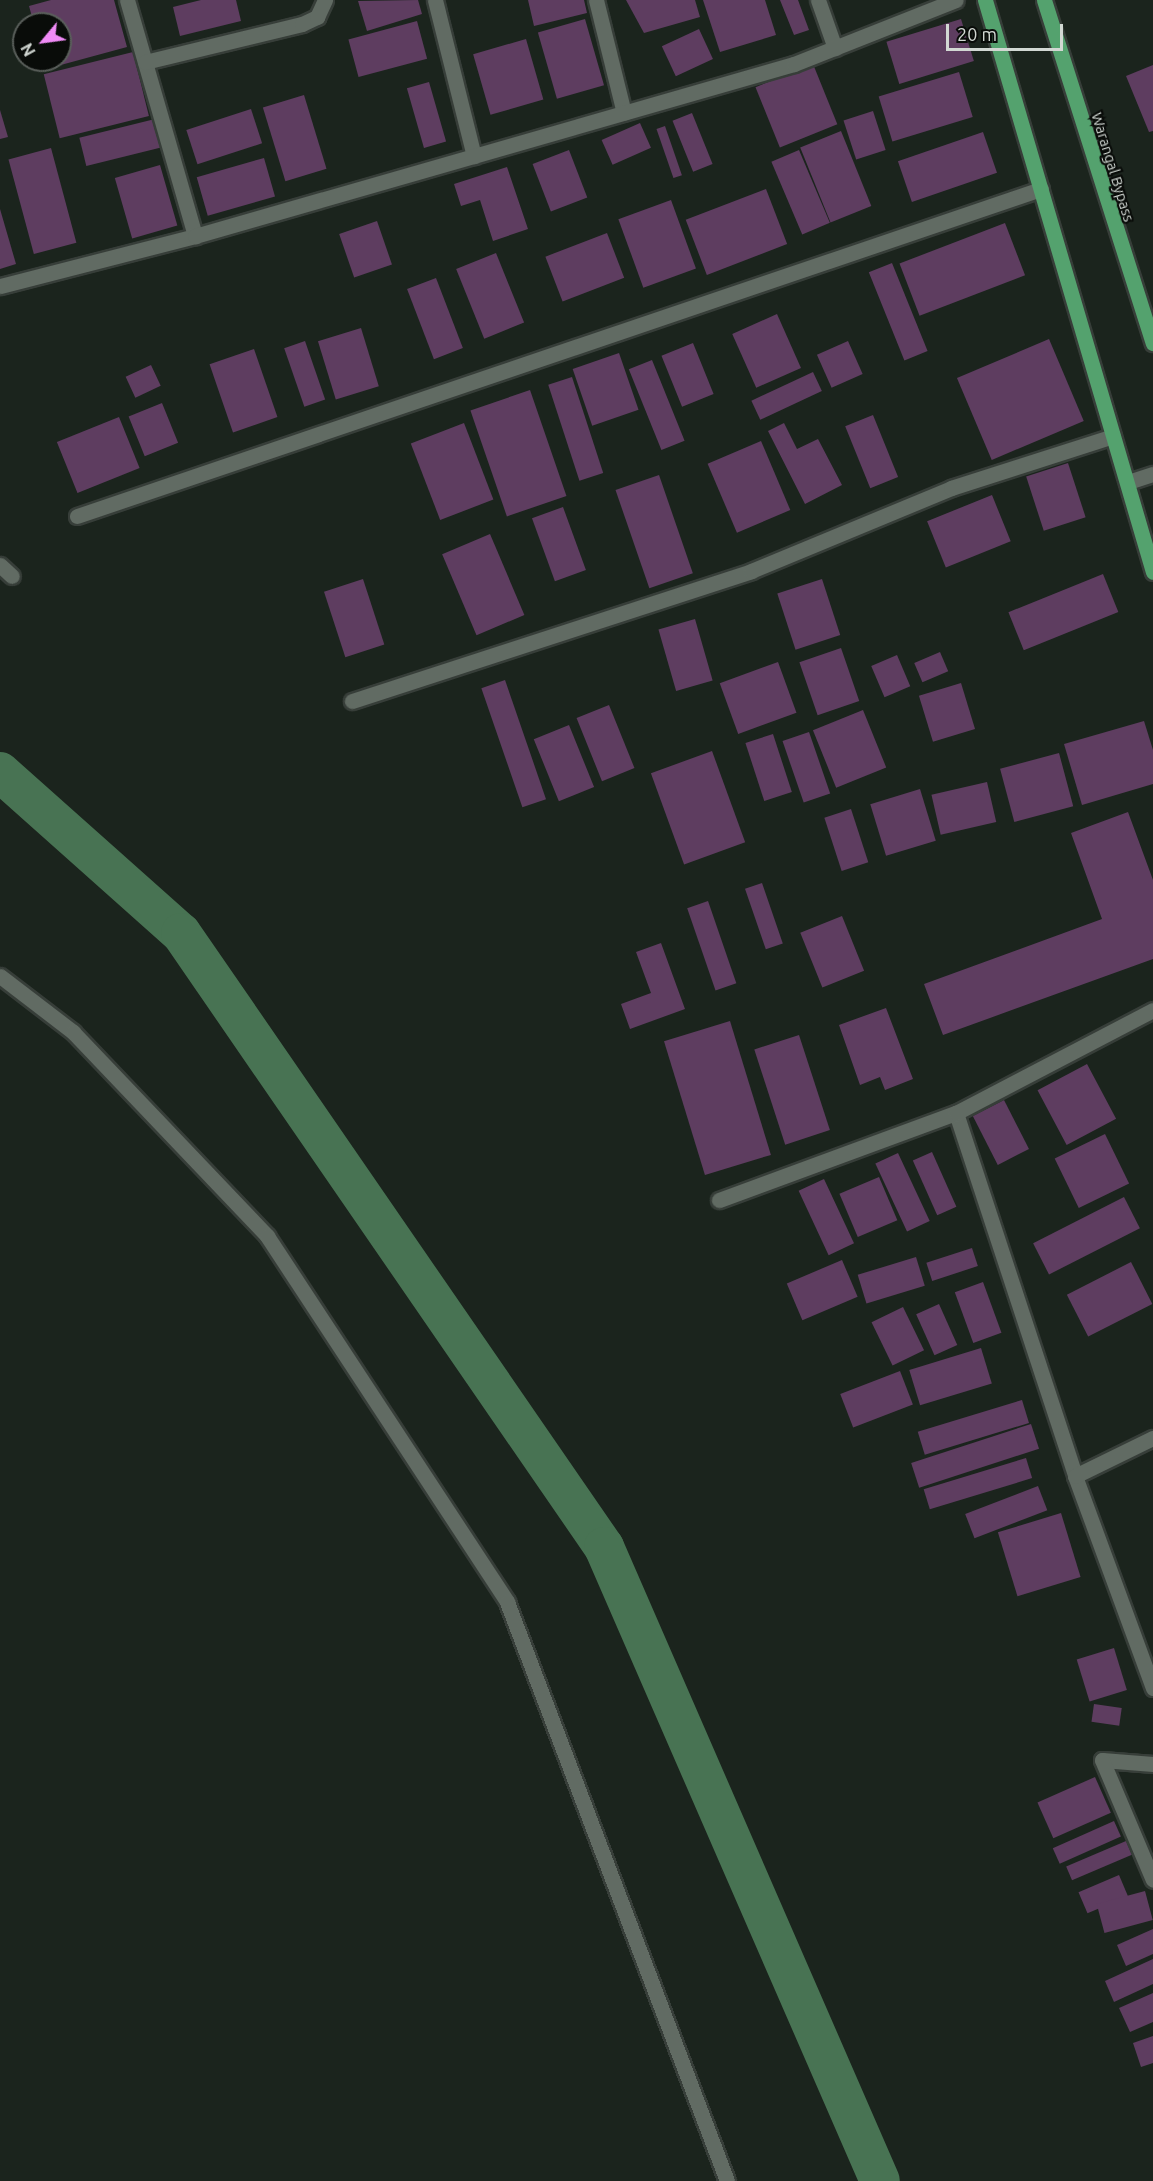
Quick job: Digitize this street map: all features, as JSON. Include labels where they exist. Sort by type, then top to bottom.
[{"type":"main road","points":[[986,0],[1153,572]]},
{"type":"main road","name":"Warangal Bypass","points":[[1044,0],[1153,343]]},
{"type":"street","points":[[127,0],[195,236]]},
{"type":"street","points":[[145,62],[302,24],[317,17],[325,0]]},
{"type":"street","points":[[435,0],[474,156]]},
{"type":"street","points":[[596,0],[624,113]]},
{"type":"street","points":[[818,0],[835,48]]},
{"type":"street","points":[[0,286],[195,236],[624,113],[835,48],[956,0]]},
{"type":"street","points":[[77,516],[1041,189]]},
{"type":"street","points":[[352,701],[751,571],[951,488],[1113,436]]},
{"type":"street","points":[[1128,482],[1153,474]]},
{"type":"street","points":[[0,566],[12,576]]},
{"type":"street","points":[[0,976],[73,1032],[267,1236],[507,1602],[727,2181]]},
{"type":"street","points":[[719,1200],[956,1113],[1153,1010]]},
{"type":"street","points":[[956,1113],[1075,1476],[1153,1688]]},
{"type":"street","points":[[1075,1476],[1153,1438]]},
{"type":"street","points":[[1153,1764],[1102,1760],[1153,1880]]},
{"type":"building","points":[[51,0],[114,0],[127,47],[72,62],[72,12],[31,12],[29,6]]},
{"type":"building","points":[[201,0],[236,0],[241,21],[180,36],[173,7]]},
{"type":"building","points":[[418,0],[422,14],[367,31],[358,1]]},
{"type":"building","points":[[528,0],[584,0],[587,13],[534,26]]},
{"type":"building","points":[[626,0],[695,0],[700,17],[644,33]]},
{"type":"building","points":[[703,0],[765,0],[776,35],[720,52]]},
{"type":"building","points":[[780,0],[798,0],[809,30],[794,35]]},
{"type":"building","points":[[585,19],[604,85],[557,99],[538,33]]},
{"type":"building","points":[[961,19],[974,61],[899,84],[886,42]]},
{"type":"building","points":[[417,21],[427,59],[359,77],[348,39]]},
{"type":"building","points":[[699,29],[713,59],[676,76],[662,46]]},
{"type":"building","points":[[526,39],[543,100],[490,115],[473,54]]},
{"type":"building","points":[[133,52],[149,116],[60,138],[44,74],[72,72],[72,67]]},
{"type":"building","points":[[813,64],[837,124],[780,147],[756,87]]},
{"type":"building","points":[[1153,65],[1153,131],[1149,132],[1126,76]]},
{"type":"building","points":[[959,72],[973,117],[892,142],[879,97]]},
{"type":"building","points":[[429,82],[446,142],[424,148],[407,88]]},
{"type":"building","points":[[304,95],[327,169],[285,181],[263,108]]},
{"type":"building","points":[[251,109],[262,143],[197,164],[186,130]]},
{"type":"building","points":[[0,110],[8,137],[0,139]]},
{"type":"building","points":[[873,111],[886,150],[856,160],[844,121]]},
{"type":"building","points":[[692,113],[713,164],[693,172],[673,121]]},
{"type":"building","points":[[155,119],[162,147],[86,166],[79,138]]},
{"type":"building","points":[[640,123],[651,148],[613,165],[602,140]]},
{"type":"building","points":[[665,126],[682,175],[673,178],[656,129]]},
{"type":"building","points":[[841,131],[871,206],[831,223],[800,147]]},
{"type":"building","points":[[983,132],[997,173],[912,202],[898,161]]},
{"type":"building","points":[[51,148],[76,243],[34,254],[8,159]]},
{"type":"building","points":[[569,150],[587,198],[551,212],[533,164]]},
{"type":"building","points":[[799,150],[830,223],[802,234],[771,162]]},
{"type":"building","points":[[264,158],[275,196],[208,216],[197,177]]},
{"type":"building","points":[[160,165],[177,226],[132,239],[115,178]]},
{"type":"building","points":[[507,167],[528,229],[493,241],[480,200],[461,206],[454,184]]},
{"type":"building","points":[[766,189],[787,244],[707,275],[686,220]]},
{"type":"building","points":[[671,200],[696,269],[643,288],[618,219]]},
{"type":"building","points":[[0,209],[16,264],[0,269]]},
{"type":"building","points":[[377,221],[392,264],[354,278],[339,234]]},
{"type":"building","points":[[1005,223],[1025,275],[920,316],[900,263]]},
{"type":"building","points":[[607,233],[624,278],[563,301],[545,257]]},
{"type":"building","points":[[496,253],[524,323],[484,339],[456,269]]},
{"type":"building","points":[[892,263],[928,351],[904,360],[869,272]]},
{"type":"building","points":[[436,278],[463,348],[434,359],[407,289]]},
{"type":"building","points":[[777,314],[801,368],[756,388],[732,334]]},
{"type":"building","points":[[361,328],[379,386],[336,399],[318,341]]},
{"type":"building","points":[[1049,339],[1084,421],[992,460],[957,378]]},
{"type":"building","points":[[305,341],[325,400],[304,407],[284,348]]},
{"type":"building","points":[[848,341],[863,374],[832,388],[817,355]]},
{"type":"building","points":[[693,343],[714,394],[682,407],[661,356]]},
{"type":"building","points":[[254,349],[277,417],[233,432],[210,364]]},
{"type":"building","points":[[619,353],[639,410],[592,426],[573,369]]},
{"type":"building","points":[[652,360],[685,441],[661,450],[629,369]]},
{"type":"building","points":[[151,365],[161,386],[135,398],[126,377]]},
{"type":"building","points":[[813,372],[822,391],[760,420],[751,401]]},
{"type":"building","points":[[572,377],[603,473],[579,481],[548,385]]},
{"type":"building","points":[[530,390],[566,496],[507,516],[470,411]]},
{"type":"building","points":[[162,403],[178,443],[145,456],[129,416]]},
{"type":"building","points":[[873,415],[898,477],[870,488],[845,426]]},
{"type":"building","points":[[119,417],[140,468],[77,493],[57,442]]},
{"type":"building","points":[[464,423],[493,500],[440,520],[411,443]]},
{"type":"building","points":[[784,423],[797,449],[818,439],[842,485],[805,504],[768,431]]},
{"type":"building","points":[[761,441],[790,510],[737,533],[708,464]]},
{"type":"building","points":[[1068,463],[1086,517],[1044,531],[1026,477]]},
{"type":"building","points":[[659,475],[693,573],[649,588],[616,490]]},
{"type":"building","points":[[992,495],[1011,541],[946,568],[927,521]]},
{"type":"building","points":[[563,507],[586,570],[555,581],[532,518]]},
{"type":"building","points":[[490,534],[524,615],[477,635],[442,554]]},
{"type":"building","points":[[1103,574],[1118,612],[1024,650],[1008,612]]},
{"type":"building","points":[[363,579],[384,645],[345,657],[324,592]]},
{"type":"building","points":[[822,579],[840,635],[796,650],[777,594]]},
{"type":"building","points":[[695,619],[713,681],[676,691],[658,629]]},
{"type":"building","points":[[841,648],[859,701],[818,715],[799,662]]},
{"type":"building","points":[[940,652],[948,671],[922,682],[914,663]]},
{"type":"building","points":[[897,655],[910,686],[885,697],[871,666]]},
{"type":"building","points":[[778,662],[796,713],[738,734],[720,683]]},
{"type":"building","points":[[505,680],[546,799],[522,807],[481,688]]},
{"type":"building","points":[[961,683],[975,729],[933,742],[919,696]]},
{"type":"building","points":[[609,705],[634,768],[602,781],[577,718]]},
{"type":"building","points":[[863,710],[886,767],[836,788],[813,730]]},
{"type":"building","points":[[1144,721],[1153,750],[1153,784],[1082,805],[1064,744]]},
{"type":"building","points":[[569,725],[594,787],[559,801],[534,739]]},
{"type":"building","points":[[809,732],[830,793],[804,803],[783,741]]},
{"type":"building","points":[[773,734],[792,792],[764,801],[745,743]]},
{"type":"building","points":[[712,751],[745,842],[684,864],[651,773]]},
{"type":"building","points":[[1059,753],[1073,806],[1014,822],[1000,769]]},
{"type":"building","points":[[987,782],[996,822],[941,835],[931,795]]},
{"type":"building","points":[[920,789],[936,841],[886,856],[870,804]]},
{"type":"building","points":[[851,809],[868,862],[842,871],[824,818]]},
{"type":"building","points":[[1128,812],[1153,880],[1153,959],[943,1035],[924,984],[1102,919],[1071,833]]},
{"type":"building","points":[[762,883],[783,944],[766,949],[745,889]]},
{"type":"building","points":[[708,901],[736,983],[716,990],[687,908]]},
{"type":"building","points":[[842,916],[864,971],[822,988],[800,933]]},
{"type":"building","points":[[661,943],[685,1009],[630,1029],[621,1004],[651,993],[636,952]]},
{"type":"building","points":[[886,1008],[913,1079],[885,1090],[880,1077],[860,1085],[839,1025]]},
{"type":"building","points":[[730,1021],[771,1155],[705,1175],[664,1041]]},
{"type":"building","points":[[799,1035],[830,1130],[785,1145],[754,1050]]},
{"type":"building","points":[[1087,1064],[1116,1119],[1067,1145],[1038,1090]]},
{"type":"building","points":[[1004,1100],[1029,1149],[998,1165],[973,1116]]},
{"type":"building","points":[[1105,1134],[1129,1183],[1079,1208],[1055,1159]]},
{"type":"building","points":[[932,1152],[956,1207],[937,1215],[913,1161]]},
{"type":"building","points":[[898,1153],[930,1221],[907,1232],[875,1164]]},
{"type":"building","points":[[879,1177],[897,1220],[858,1237],[839,1194]]},
{"type":"building","points":[[824,1179],[854,1243],[829,1255],[799,1191]]},
{"type":"building","points":[[1124,1197],[1140,1228],[1049,1274],[1033,1243]]},
{"type":"building","points":[[972,1248],[978,1266],[932,1281],[926,1263]]},
{"type":"building","points":[[916,1257],[925,1286],[866,1304],[858,1275]]},
{"type":"building","points":[[842,1260],[858,1297],[802,1320],[787,1283]]},
{"type":"building","points":[[1131,1262],[1152,1304],[1088,1337],[1067,1295]]},
{"type":"building","points":[[983,1282],[1001,1333],[973,1343],[955,1292]]},
{"type":"building","points":[[939,1304],[957,1345],[934,1355],[916,1314]]},
{"type":"building","points":[[903,1307],[924,1350],[893,1365],[872,1322]]},
{"type":"building","points":[[981,1348],[992,1383],[920,1405],[909,1370]]},
{"type":"building","points":[[900,1371],[913,1405],[853,1428],[840,1394]]},
{"type":"building","points":[[1022,1400],[1029,1423],[925,1455],[918,1432]]},
{"type":"building","points":[[1031,1424],[1039,1449],[919,1488],[911,1463]]},
{"type":"building","points":[[1026,1458],[1032,1478],[930,1509],[924,1489]]},
{"type":"building","points":[[1038,1486],[1047,1510],[974,1538],[965,1514]]},
{"type":"building","points":[[1061,1513],[1081,1577],[1017,1596],[998,1532]]},
{"type":"building","points":[[1114,1648],[1127,1690],[1090,1701],[1077,1659]]},
{"type":"building","points":[[1094,1704],[1122,1708],[1119,1726],[1091,1722]]},
{"type":"building","points":[[1095,1777],[1111,1813],[1053,1838],[1037,1803]]},
{"type":"building","points":[[1114,1821],[1121,1837],[1060,1864],[1053,1848]]},
{"type":"building","points":[[1126,1841],[1132,1855],[1072,1880],[1066,1866]]},
{"type":"building","points":[[1119,1875],[1128,1896],[1087,1913],[1078,1892]]},
{"type":"building","points":[[1145,1891],[1153,1920],[1104,1933],[1097,1904]]},
{"type":"building","points":[[1153,1929],[1153,1954],[1126,1966],[1117,1945]]},
{"type":"building","points":[[1153,1959],[1153,1984],[1114,2002],[1105,1981]]},
{"type":"building","points":[[1153,1993],[1153,2022],[1130,2032],[1119,2008]]},
{"type":"building","points":[[1153,2036],[1153,2063],[1141,2067],[1133,2043]]},
{"type":"waterway","points":[[0,772],[181,933],[604,1547],[880,2181]]}]
